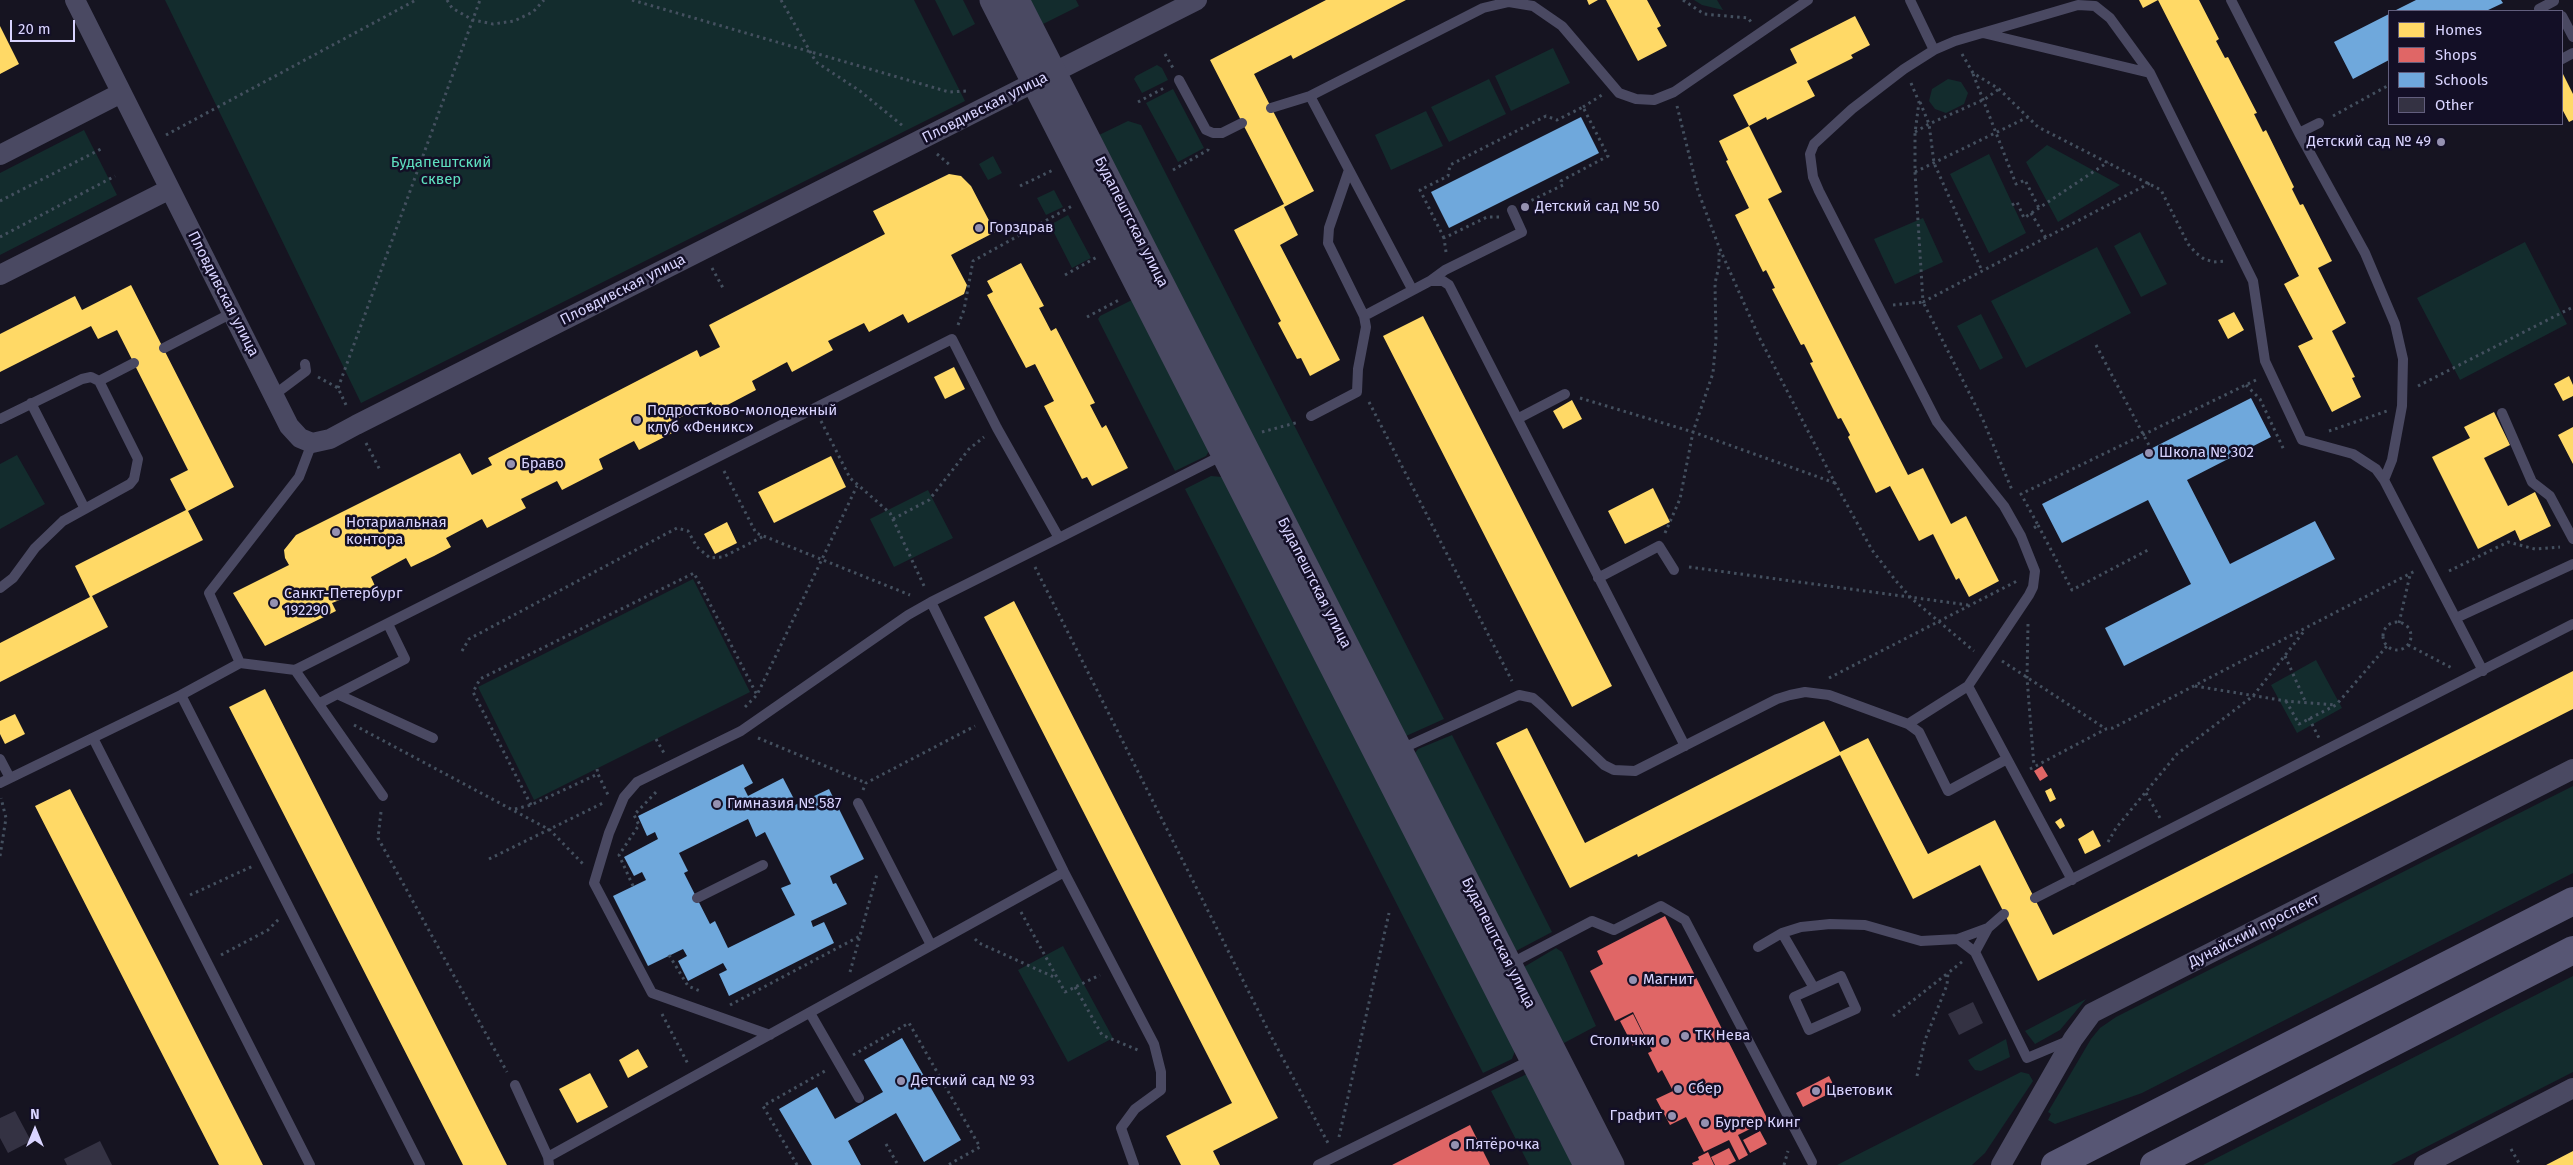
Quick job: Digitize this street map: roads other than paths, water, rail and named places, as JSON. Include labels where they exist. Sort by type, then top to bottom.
[{"type":"main road","points":[[2055,1165],[2573,901]]},
{"type":"main road","points":[[2154,1165],[2573,950]]},
{"type":"street","name":"Пловдивская улица","points":[[75,0],[289,426],[300,438],[312,443],[330,439],[1196,0]]},
{"type":"street","name":"Будапештская улица","points":[[992,0],[1044,78],[1499,970],[1612,1165]]},
{"type":"street","name":"Будапештская улица","points":[[1017,0],[1044,78]]},
{"type":"street","points":[[0,155],[121,93]]},
{"type":"street","points":[[0,275],[170,188]]},
{"type":"street","name":"Дунайский проспект","points":[[2001,1165],[2073,1039],[2092,1013],[2573,769]]},
{"type":"street","name":"Будапештская улица","points":[[1499,970],[1532,1059],[1586,1165]]},
{"type":"street","points":[[2424,1165],[2573,1088]]},
{"type":"lane","points":[[1271,108],[1310,96],[1483,8],[1509,2],[1538,9],[1562,26],[1619,93],[1645,101],[1674,92],[1808,0]]},
{"type":"lane","points":[[1910,0],[1934,50]]},
{"type":"lane","points":[[2231,0],[2299,133],[2365,253],[2395,324],[2403,359],[2403,394],[2392,460],[2384,480]]},
{"type":"lane","points":[[2539,9],[2554,0]]},
{"type":"lane","points":[[1908,724],[1968,686],[2033,586],[2035,571],[2020,536],[2004,506],[1937,422],[1819,191],[1813,177],[1810,154],[1814,144],[1852,109],[1904,69],[1934,50],[1955,41],[2078,5],[2096,6],[2110,18],[2150,74],[2241,257],[2256,293],[2265,361],[2269,374],[2302,440],[2354,454],[2371,465],[2384,480],[2483,670]]},
{"type":"lane","points":[[2563,18],[2573,37]]},
{"type":"lane","points":[[1982,33],[2150,74]]},
{"type":"lane","points":[[1179,80],[1206,130],[1213,133],[1222,133],[1242,123]]},
{"type":"lane","points":[[1310,96],[1412,289]]},
{"type":"lane","points":[[2299,133],[2319,123]]},
{"type":"lane","points":[[1311,416],[1357,392],[1358,369],[1366,327],[1364,316],[1328,243],[1329,228],[1349,170]]},
{"type":"lane","points":[[1364,316],[1430,281],[1450,267],[1522,232],[1512,210]]},
{"type":"lane","points":[[1430,281],[1443,281],[1449,286],[1519,418],[1684,746]]},
{"type":"lane","points":[[164,348],[232,313]]},
{"type":"lane","points":[[0,759],[5,781],[182,695],[240,663],[295,670],[717,457],[815,410],[952,339],[997,428],[1058,538]]},
{"type":"lane","points":[[99,381],[134,363]]},
{"type":"lane","points":[[274,396],[306,371],[305,364]]},
{"type":"lane","points":[[0,419],[82,378],[92,377],[99,381],[138,459],[134,479],[130,484],[53,529],[34,548],[12,578],[0,588]]},
{"type":"lane","points":[[1519,418],[1565,394]]},
{"type":"lane","points":[[31,403],[86,509]]},
{"type":"lane","points":[[2502,414],[2532,482],[2550,496],[2570,542]]},
{"type":"lane","points":[[240,663],[209,593],[299,477],[312,443]]},
{"type":"lane","points":[[770,1035],[652,993],[626,933],[594,883],[609,833],[624,797],[637,782],[741,731],[908,615],[1234,450]]},
{"type":"lane","points":[[1598,578],[1659,546],[1674,570]]},
{"type":"lane","points":[[2456,618],[2573,564]]},
{"type":"lane","points":[[931,602],[1064,872],[1154,1044],[1161,1072],[1161,1090],[1135,1109],[1121,1128],[1134,1165]]},
{"type":"lane","points":[[320,703],[405,659],[388,624]]},
{"type":"lane","points":[[2035,898],[2573,624]]},
{"type":"lane","points":[[295,670],[320,703],[383,796]]},
{"type":"lane","points":[[1968,686],[2072,880]]},
{"type":"lane","points":[[1389,754],[1519,695],[1533,698],[1604,765],[1614,770],[1635,771],[1777,699],[1805,692],[1829,695],[1908,724],[1919,732],[1948,791],[2007,759]]},
{"type":"lane","points":[[337,694],[433,738]]},
{"type":"lane","points":[[182,695],[420,1165]]},
{"type":"lane","points":[[93,738],[310,1165]]},
{"type":"lane","points":[[858,803],[931,945]]},
{"type":"lane","points":[[697,898],[763,865]]},
{"type":"lane","points":[[515,1086],[548,1161],[695,1076],[1064,872]]},
{"type":"lane","points":[[1499,970],[1592,921],[1614,930],[1661,906],[1685,920],[1812,1162]]},
{"type":"lane","points":[[1975,952],[1988,928],[2004,914]]},
{"type":"lane","points":[[1758,947],[1782,933],[1801,927],[1865,925],[1920,941],[1958,939],[1988,928]]},
{"type":"lane","points":[[1782,933],[1814,988]]},
{"type":"lane","points":[[1958,939],[1975,952],[2027,1058],[2073,1039]]},
{"type":"lane","points":[[1840,976],[1856,1009],[1809,1030],[1794,997],[1814,988],[1840,976]]},
{"type":"lane","points":[[810,1013],[837,1064],[859,1098]]},
{"type":"lane","points":[[1318,1165],[1532,1059]]},
{"type":"place","name":"Детский сад № 49","points":[[2441,142]]},
{"type":"place","name":"Детский сад № 50","points":[[1525,207]]},
{"type":"place","name":"Горздрав","points":[[979,228]]},
{"type":"place","name":"Подростково-молодежный клуб «Феникс»","points":[[637,420]]},
{"type":"place","name":"Школа № 302","points":[[2149,453]]},
{"type":"place","name":"Браво","points":[[511,464]]},
{"type":"place","name":"Нотариальная контора","points":[[336,532]]},
{"type":"place","name":"Санкт-Петербург 192290","points":[[274,603]]},
{"type":"place","name":"Гимназия № 587","points":[[717,804]]},
{"type":"place","name":"Магнит","points":[[1633,980]]},
{"type":"place","name":"ТК Нева","points":[[1685,1036]]},
{"type":"place","name":"Столички","points":[[1665,1041]]},
{"type":"place","name":"Детский сад № 93","points":[[901,1081]]},
{"type":"place","name":"Сбер","points":[[1678,1089]]},
{"type":"place","name":"Цветовик","points":[[1816,1091]]},
{"type":"place","name":"Графит","points":[[1672,1116]]},
{"type":"place","name":"Бургер Кинг","points":[[1705,1123]]},
{"type":"place","name":"Пятёрочка","points":[[1455,1145]]},
{"type":"park label","name":"Будапештский сквер","points":[[441,172]]}]
